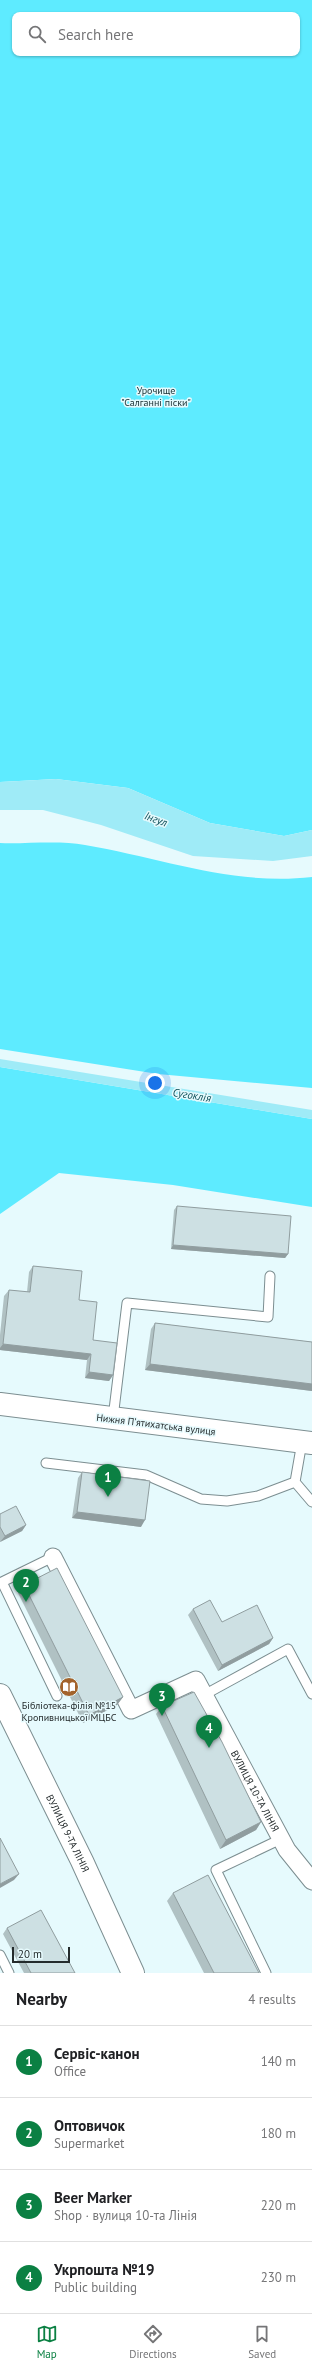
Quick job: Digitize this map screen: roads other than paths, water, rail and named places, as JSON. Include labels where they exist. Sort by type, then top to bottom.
[{"type":"street","name":"Нижня Пʼятихатська вулиця","points":[[0,1404],[307,1442]]},
{"type":"street","name":"ВУЛИЦЯ 10-ТА ЛІНІЯ","points":[[53,1557],[131,1710],[196,1680],[287,1850],[312,1881]]},
{"type":"street","name":"ВУЛИЦЯ 9-ТА ЛІНІЯ","points":[[0,1695],[82,1861],[133,1973]]},
{"type":"lane","points":[[114,1418],[127,1303],[268,1317],[270,1276]]},
{"type":"lane","points":[[295,1482],[307,1442]]},
{"type":"lane","points":[[46,1463],[146,1475],[201,1500],[227,1501],[258,1496],[295,1482]]},
{"type":"lane","points":[[295,1482],[312,1502]]},
{"type":"lane","points":[[53,1557],[1,1583],[57,1696]]},
{"type":"lane","points":[[204,1695],[288,1649],[312,1694]]},
{"type":"lane","points":[[266,1973],[216,1870],[281,1839]]},
{"type":"lane","points":[[0,1955],[9,1973]]},
{"type":"water","name":"Інгул","points":[[56,779],[128,788],[210,823],[284,836],[312,830],[312,856],[273,861],[193,856],[101,825],[43,810],[0,810],[0,782]]},
{"type":"water","name":"Сугоклія","points":[[0,1059],[312,1110],[312,1119],[0,1067]]},
{"type":"place","name":"Сервіс-канон","points":[[108,1497]]},
{"type":"place","name":"Оптовичок","points":[[26,1602]]},
{"type":"place","name":"Бібліотека-філія №15 Кропивницької МЦБС","points":[[69,1687]]},
{"type":"place","name":"Beer Marker","points":[[162,1716]]},
{"type":"place","name":"Укрпошта №19","points":[[209,1748]]},
{"type":"park label","name":"Урочище \"Салганні піски\"","points":[[156,396]]}]
